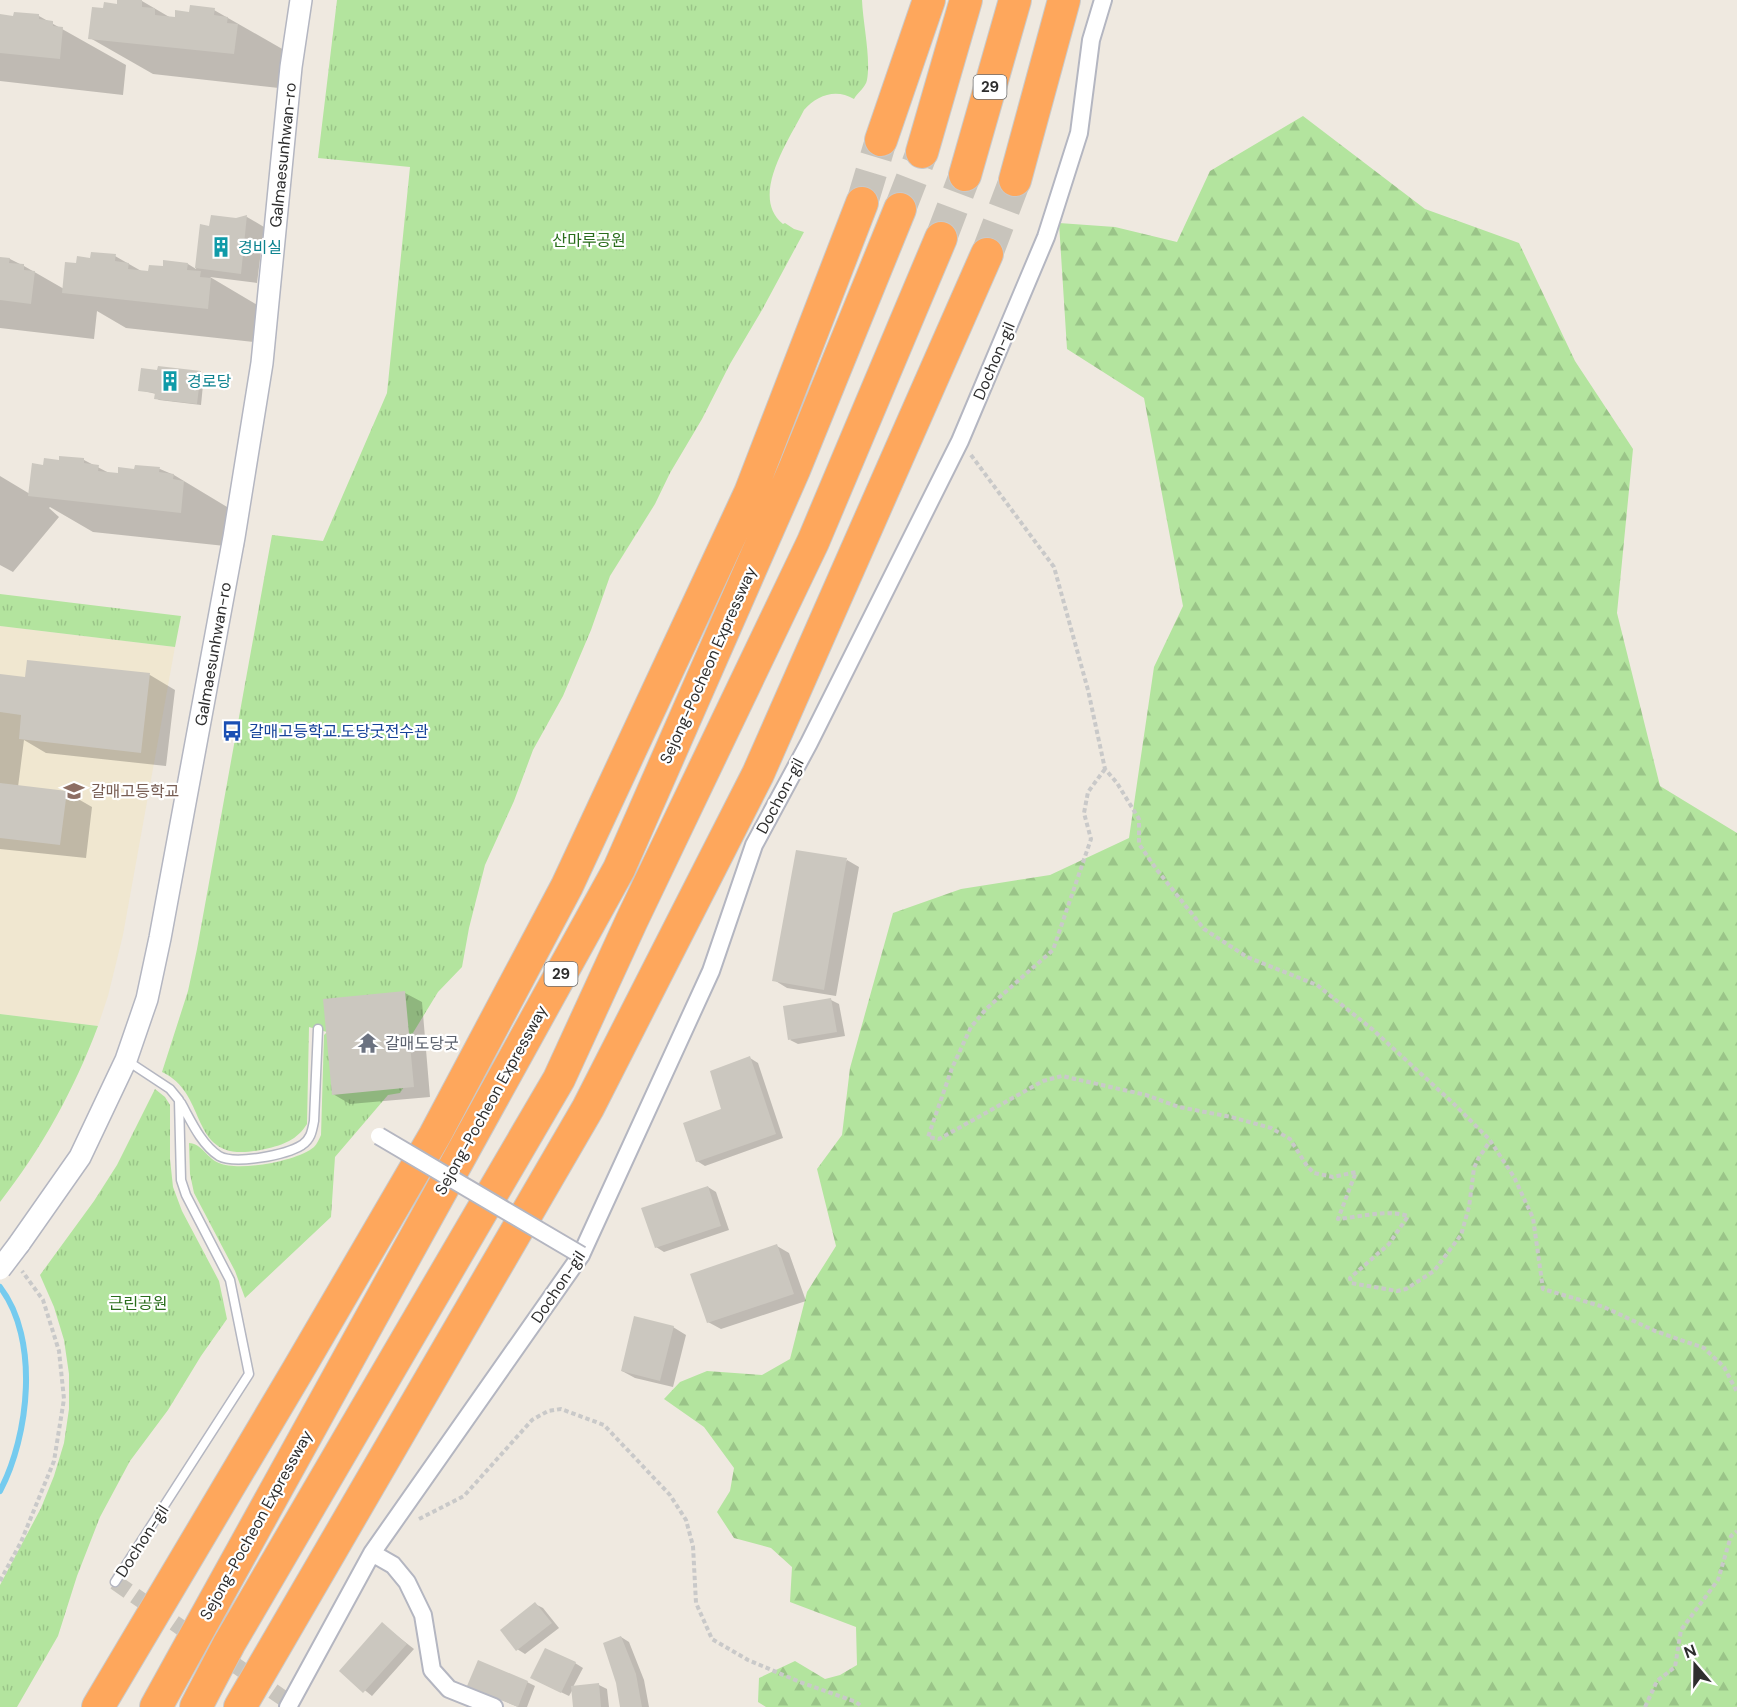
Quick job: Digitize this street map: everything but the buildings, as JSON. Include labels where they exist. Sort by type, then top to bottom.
[{"type":"highway","points":[[881,140],[929,0]]},
{"type":"highway","points":[[922,152],[966,0]]},
{"type":"highway","name":"29","points":[[965,175],[1015,0]]},
{"type":"highway","points":[[1015,180],[1064,0]]},
{"type":"highway","points":[[98,1707],[435,1134],[567,886],[750,493],[862,203]]},
{"type":"highway","name":"Sejong-Pocheon Expressway","points":[[156,1707],[619,869],[794,470],[900,209]]},
{"type":"highway","name":"29","points":[[196,1707],[229,1644],[559,1079],[813,542],[941,238]]},
{"type":"highway","points":[[240,1707],[588,1108],[759,774],[987,254]]},
{"type":"street","name":"Galmaesunhwan-ro","points":[[12,1259],[80,1156],[126,1060],[147,999],[234,537],[262,363],[291,67],[301,0]]},
{"type":"street","name":"Dochon-gil","points":[[288,1707],[372,1553],[581,1255],[711,970],[754,845],[809,743],[958,445],[1050,226],[1079,133],[1091,40],[1103,0]]},
{"type":"street","points":[[379,1136],[581,1255]]},
{"type":"street","points":[[372,1553],[393,1565],[407,1582],[423,1615],[432,1670],[449,1689],[494,1707]]},
{"type":"lane","points":[[126,1060],[170,1089],[208,1147],[222,1157],[238,1160],[264,1157],[288,1151],[303,1144],[312,1135],[318,1029]]},
{"type":"lane","name":"Dochon-gil","points":[[115,1582],[249,1374],[230,1280],[186,1195],[181,1180],[179,1100]]},
{"type":"path","points":[[958,445],[975,458],[1054,567],[1088,690],[1105,769],[1117,783],[1139,819],[1139,844],[1156,870],[1204,929],[1247,957],[1317,985],[1372,1029],[1453,1102],[1490,1141],[1514,1176],[1533,1218],[1543,1289],[1604,1307],[1655,1331],[1704,1348],[1724,1367],[1737,1392]]},
{"type":"path","points":[[1105,769],[1088,792],[1084,813],[1091,839],[1053,950],[986,1009],[971,1027],[952,1068],[928,1137],[939,1139],[1043,1081],[1062,1076],[1146,1095],[1179,1107],[1231,1117],[1271,1128],[1290,1139],[1314,1173],[1333,1177],[1356,1172],[1338,1220],[1401,1213],[1408,1216],[1389,1244],[1350,1278],[1351,1282],[1397,1291],[1434,1271],[1461,1235],[1474,1168],[1490,1141]]},
{"type":"path","points":[[0,1581],[21,1542],[54,1461],[64,1399],[59,1351],[43,1300],[12,1259]]},
{"type":"path","points":[[385,1534],[464,1496],[532,1420],[548,1411],[561,1409],[604,1425],[670,1495],[686,1520],[693,1546],[696,1603],[712,1639],[748,1660],[856,1702],[862,1707]]},
{"type":"path","points":[[1645,1707],[1657,1681],[1675,1667],[1681,1630],[1718,1580],[1731,1536],[1737,1531]]},
{"type":"shaded area","name":"갈매고등학교","points":[[0,626],[175,647],[123,935],[98,1026],[0,1014]]},
{"type":"green space","name":"산마루공원","points":[[337,0],[862,0],[868,71],[866,83],[854,99],[834,94],[821,97],[809,105],[804,110],[782,152],[775,168],[770,199],[774,213],[783,224],[804,232],[655,504],[610,576],[591,630],[563,696],[533,750],[514,801],[485,865],[462,967],[438,992],[408,1041],[411,1076],[400,1093],[388,1095],[335,1157],[331,1217],[245,1298],[235,1271],[194,1193],[190,1174],[189,1143],[197,1146],[219,1163],[240,1166],[282,1161],[314,1147],[321,1135],[324,1035],[327,1032],[309,1027],[307,1124],[294,1138],[284,1144],[265,1149],[240,1152],[222,1148],[210,1139],[188,1096],[178,1083],[162,1072],[188,991],[197,949],[272,535],[323,541],[387,393],[410,167],[318,158]]},
{"type":"green space","points":[[1303,116],[1425,209],[1519,243],[1575,361],[1633,449],[1617,613],[1660,786],[1737,833],[1737,1707],[766,1707],[758,1702],[759,1678],[795,1661],[825,1679],[840,1675],[857,1665],[856,1627],[790,1602],[792,1567],[771,1548],[734,1538],[717,1512],[730,1491],[734,1468],[704,1427],[664,1399],[680,1382],[707,1371],[762,1375],[790,1359],[807,1292],[836,1246],[817,1169],[842,1135],[850,1068],[893,913],[961,889],[1050,875],[1129,838],[1154,667],[1183,606],[1144,398],[1067,349],[1059,223],[1115,227],[1177,242],[1210,171]]},
{"type":"green space","points":[[0,594],[181,616],[175,647],[0,626]]},
{"type":"green space","points":[[0,1014],[98,1026],[56,1118],[30,1161],[0,1202]]},
{"type":"green space","name":"근린공원","points":[[155,1089],[165,1097],[170,1105],[170,1159],[173,1187],[182,1211],[219,1281],[227,1319],[168,1410],[130,1461],[100,1517],[77,1576],[58,1636],[17,1707],[0,1707],[0,1585],[41,1508],[54,1476],[64,1443],[69,1409],[69,1374],[64,1340],[54,1307],[40,1275],[94,1201],[117,1165]]},
{"type":"waterway","points":[[0,1287],[13,1308],[21,1333],[26,1388],[18,1443],[0,1491]]},
{"type":"tunnel","points":[[862,203],[881,140]]},
{"type":"tunnel","points":[[900,209],[922,152]]},
{"type":"tunnel","points":[[941,238],[965,175]]},
{"type":"tunnel","points":[[987,254],[1015,180]]},
{"type":"tunnel","points":[[115,1582],[290,1703]]},
{"type":"place","name":"경비실","points":[[221,247]]},
{"type":"place","name":"경로당","points":[[170,381]]},
{"type":"place","name":"갈매고등학교.도당굿전수관","points":[[232,731]]},
{"type":"place","name":"갈매고등학교","points":[[74,791]]},
{"type":"place","name":"갈매도당굿","points":[[368,1043]]}]
